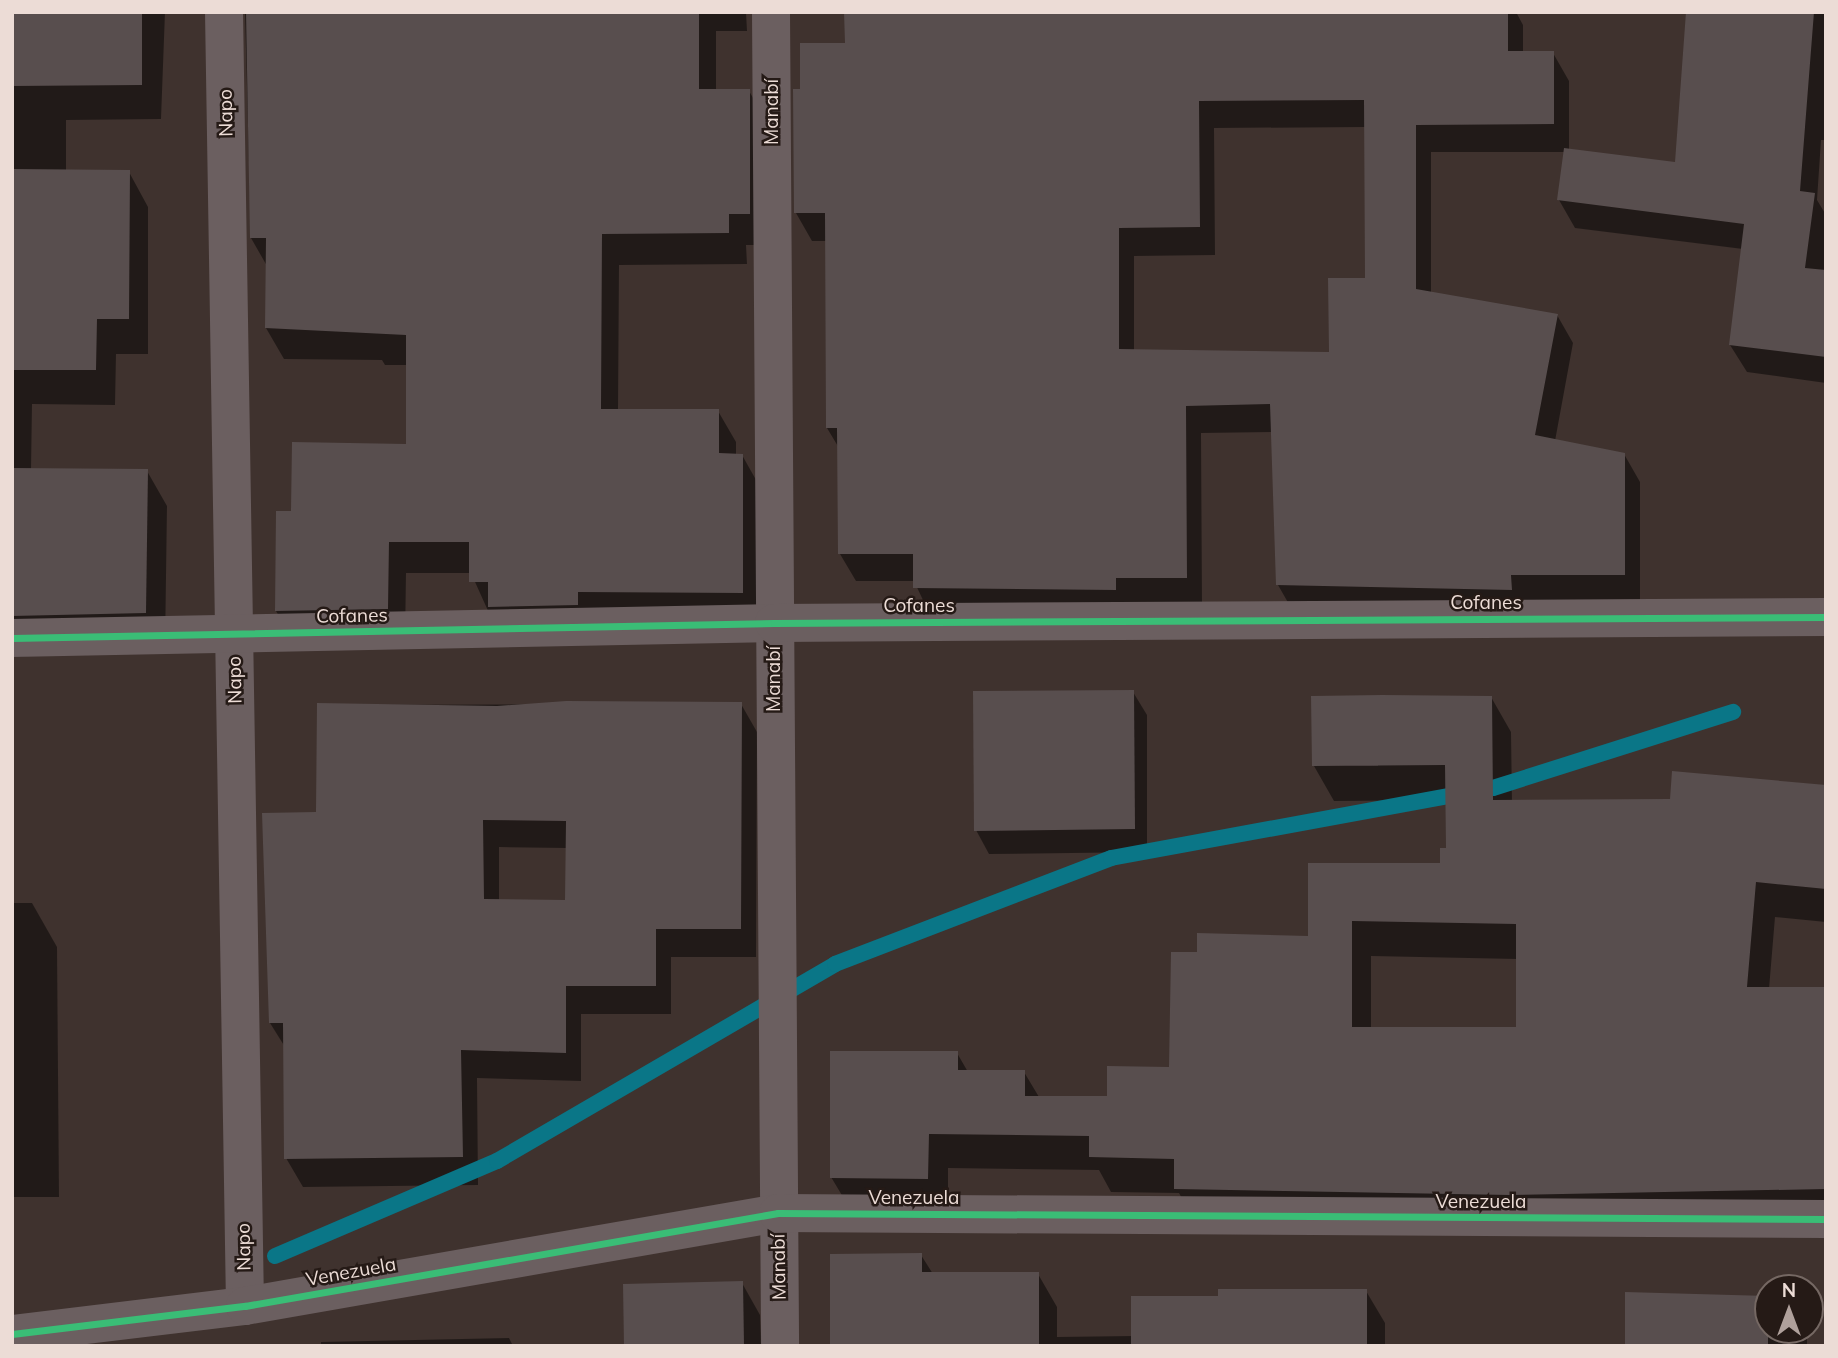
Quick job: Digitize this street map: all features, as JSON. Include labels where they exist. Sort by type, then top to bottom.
[{"type":"street","name":"Napo","points":[[224,12],[245,1306]]},
{"type":"street","name":"Manabí","points":[[771,12],[774,860],[780,1346]]},
{"type":"street","name":"Cofanes","points":[[12,638],[774,623],[1826,617]]},
{"type":"street","name":"Venezuela","points":[[12,1334],[245,1306],[778,1213],[1826,1219]]},
{"type":"building","points":[[12,12],[142,12],[142,85],[12,86]]},
{"type":"building","points":[[246,12],[699,12],[699,89],[750,89],[750,214],[729,214],[729,233],[602,234],[601,409],[719,409],[719,453],[743,454],[743,593],[578,592],[578,605],[488,607],[488,582],[469,582],[469,542],[389,542],[388,609],[275,611],[276,511],[291,511],[292,442],[406,444],[406,335],[265,328],[266,238],[250,238]]},
{"type":"building","points":[[844,12],[1508,12],[1508,51],[1554,51],[1554,124],[1416,125],[1416,289],[1558,314],[1535,435],[1625,453],[1625,575],[1511,575],[1512,590],[1276,585],[1270,404],[1186,406],[1187,578],[1116,578],[1116,590],[913,588],[913,554],[838,554],[837,428],[826,428],[825,213],[794,213],[793,89],[800,89],[800,43],[845,43]],"holes":[[[1364,100],[1365,278],[1328,278],[1329,352],[1119,349],[1119,228],[1200,227],[1199,101]]]},
{"type":"building","points":[[1686,12],[1814,12],[1800,191],[1815,193],[1805,268],[1826,270],[1826,357],[1729,345],[1744,224],[1557,200],[1564,148],[1675,162]]},
{"type":"building","points":[[12,169],[130,170],[129,319],[97,319],[96,370],[12,370]]},
{"type":"building","points":[[12,468],[148,469],[146,613],[12,616]]},
{"type":"building","points":[[1134,690],[1135,829],[974,831],[973,691]]},
{"type":"building","points":[[1311,696],[1492,696],[1493,800],[1670,799],[1672,771],[1826,785],[1826,889],[1756,882],[1747,987],[1826,987],[1826,1189],[1510,1195],[1174,1189],[1174,1159],[1089,1157],[1089,1136],[929,1134],[928,1179],[830,1178],[830,1051],[958,1051],[958,1070],[1025,1070],[1025,1096],[1107,1096],[1107,1066],[1169,1067],[1171,952],[1197,952],[1197,933],[1308,936],[1308,863],[1440,863],[1440,848],[1446,848],[1445,765],[1312,766]],"holes":[[[1352,921],[1516,924],[1516,1027],[1352,1027]]]},
{"type":"building","points":[[566,701],[742,702],[741,929],[656,929],[656,986],[566,986],[566,1053],[461,1050],[463,1157],[284,1159],[283,1023],[269,1023],[262,813],[316,812],[317,703],[497,706]],"holes":[[[483,820],[566,821],[565,900],[484,899]]]},
{"type":"building","points":[[922,1253],[922,1272],[1039,1272],[1039,1346],[830,1346],[830,1254]]},
{"type":"building","points":[[743,1281],[744,1346],[624,1346],[623,1284]]},
{"type":"building","points":[[1218,1289],[1367,1289],[1367,1346],[1131,1346],[1131,1296],[1218,1296]]},
{"type":"building","points":[[1625,1292],[1754,1296],[1754,1344],[1768,1344],[1768,1346],[1625,1346]]},
{"type":"waterway","points":[[275,1256],[497,1161],[835,964],[1111,858],[1493,788],[1733,712]]},
{"type":"cycle path","points":[[12,638],[774,623],[1826,617]]},
{"type":"cycle path","points":[[12,1334],[245,1306],[778,1213],[1826,1219]]}]
